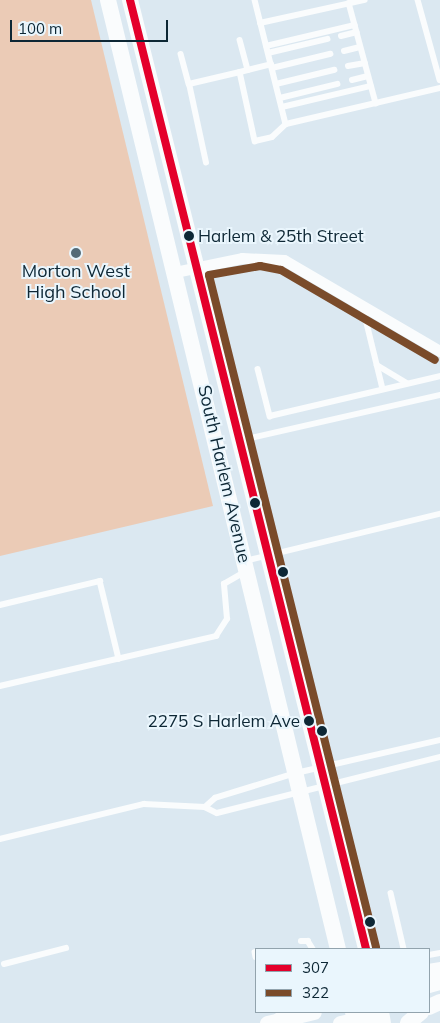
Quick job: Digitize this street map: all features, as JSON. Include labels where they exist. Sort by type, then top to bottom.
[{"type":"main road","name":"South Harlem Avenue","points":[[108,0],[338,948]]},
{"type":"main road","name":"South Harlem Avenue","points":[[130,0],[366,948]]},
{"type":"main road","points":[[137,0],[146,36],[144,56]]},
{"type":"main road","points":[[274,1021],[294,1013]]},
{"type":"main road","points":[[274,1021],[310,1013]]},
{"type":"main road","points":[[408,1023],[420,1013]]},
{"type":"main road","points":[[351,1019],[384,1015]]},
{"type":"street","points":[[175,272],[197,267],[272,257],[298,265],[440,351]]},
{"type":"lane","points":[[255,0],[286,124]]},
{"type":"lane","points":[[260,23],[365,0]]},
{"type":"lane","points":[[418,0],[440,80]]},
{"type":"lane","points":[[349,3],[376,103]]},
{"type":"lane","points":[[266,46],[355,25]]},
{"type":"lane","points":[[341,36],[356,32]]},
{"type":"lane","points":[[268,53],[327,39]]},
{"type":"lane","points":[[240,40],[248,70]]},
{"type":"lane","points":[[344,51],[360,47]]},
{"type":"lane","points":[[181,54],[206,163]]},
{"type":"lane","points":[[188,84],[330,54]]},
{"type":"lane","points":[[348,66],[365,62]]},
{"type":"lane","points":[[276,84],[334,70]]},
{"type":"lane","points":[[240,72],[254,141],[272,137],[286,124],[440,88]]},
{"type":"lane","points":[[352,80],[368,76]]},
{"type":"lane","points":[[280,98],[337,84]]},
{"type":"lane","points":[[282,107],[371,86]]},
{"type":"lane","points":[[363,305],[383,389]]},
{"type":"lane","points":[[377,365],[407,384]]},
{"type":"lane","points":[[258,369],[270,416],[440,376]]},
{"type":"lane","points":[[239,441],[440,395]]},
{"type":"lane","points":[[0,686],[216,636],[227,619],[224,584],[245,566],[268,555],[440,514]]},
{"type":"lane","points":[[0,605],[100,581],[119,659]]},
{"type":"lane","points":[[205,807],[215,798],[296,773],[440,740]]},
{"type":"lane","points":[[0,839],[144,804],[205,807],[217,813],[440,757]]},
{"type":"lane","points":[[391,893],[404,948]]},
{"type":"lane","points":[[301,941],[308,941],[312,948]]},
{"type":"lane","points":[[4,964],[66,948]]},
{"type":"shaded area","name":"Morton West High School","points":[[0,0],[91,0],[213,506],[0,556]]},
{"type":"transit line","name":"307","points":[[130,0],[366,948]]},
{"type":"transit line","name":"322","points":[[376,947],[209,275],[260,266],[281,270],[435,360]]},
{"type":"place","name":"Harlem & 25th Street","points":[[189,236]]},
{"type":"place","name":"Morton West High School","points":[[76,253]]},
{"type":"place","name":"2275 S Harlem Ave","points":[[309,721]]}]
